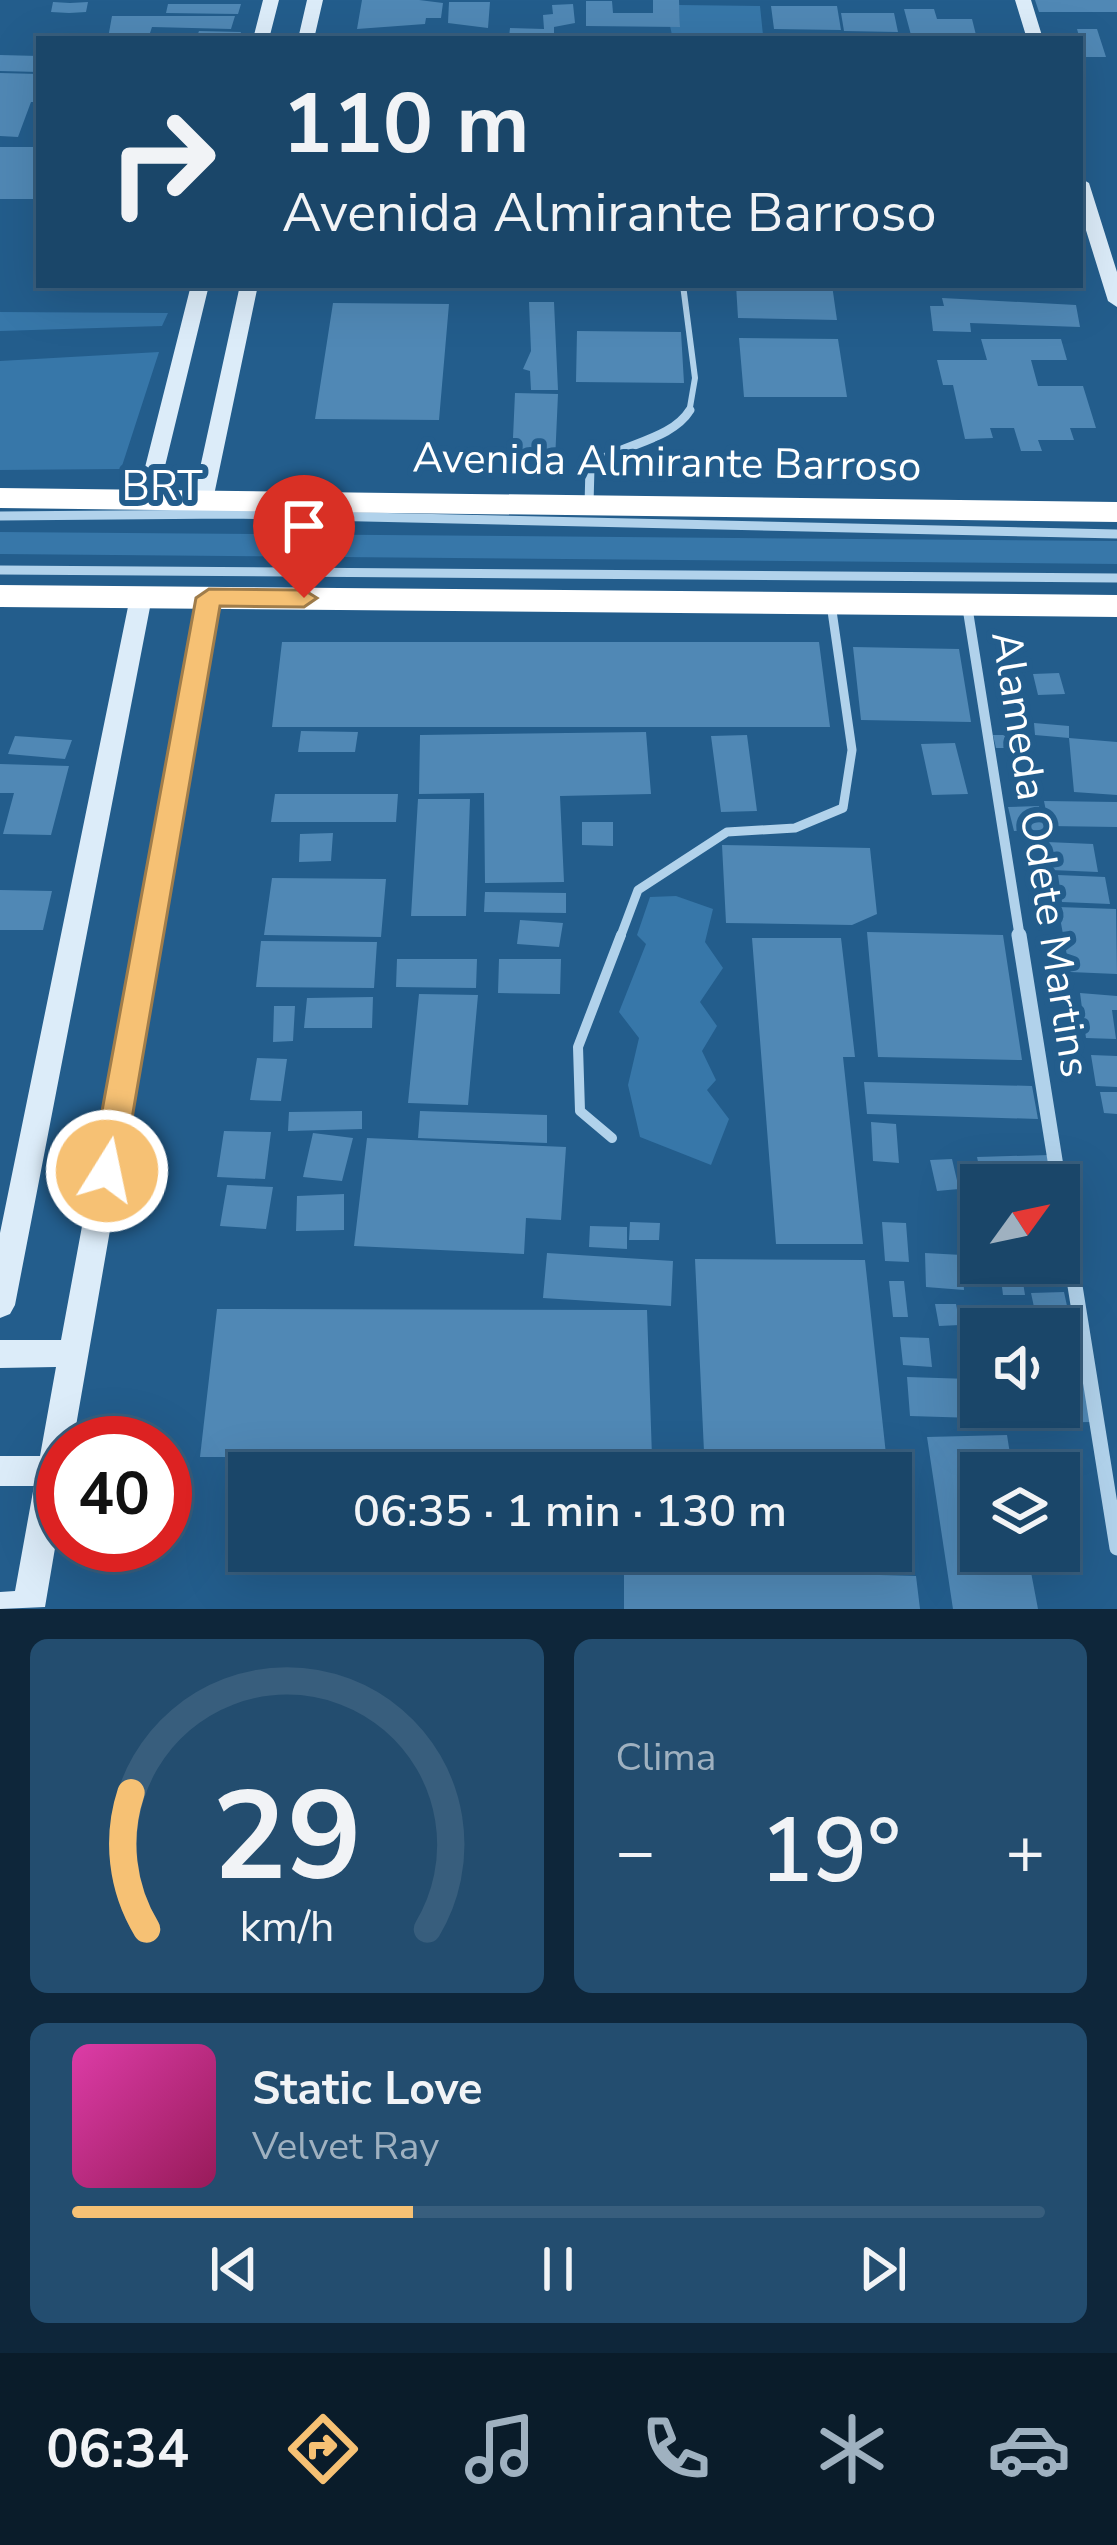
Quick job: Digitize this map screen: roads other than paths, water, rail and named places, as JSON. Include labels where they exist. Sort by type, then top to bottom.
[{"type":"highway","name":"Avenida Almirante Barroso","points":[[0,497],[1117,512]]},
{"type":"highway","points":[[0,596],[1117,607]]},
{"type":"street","points":[[263,36],[271,0]]},
{"type":"street","points":[[307,36],[315,0]]},
{"type":"street","points":[[1023,0],[1034,36]]},
{"type":"street","points":[[1083,193],[1117,301]]},
{"type":"street","points":[[147,500],[199,288]]},
{"type":"street","points":[[203,500],[248,288]]},
{"type":"street","points":[[0,1305],[141,597]]},
{"type":"street","points":[[63,1416],[209,598]]},
{"type":"street","name":"Alameda Odete Martins","points":[[967,605],[1056,1164]]},
{"type":"street","name":"Alameda Odete Martins","points":[[1075,1284],[1117,1548]]},
{"type":"street","points":[[0,1354],[74,1353]]},
{"type":"street","points":[[0,1471],[36,1471]]},
{"type":"street","points":[[19,1608],[36,1540]]},
{"type":"lane","points":[[589,505],[590,466],[631,439],[682,422],[693,408],[696,389],[682,288]]},
{"type":"lane","name":"BRT","points":[[0,516],[255,514],[1117,534]]},
{"type":"lane","name":"BRT","points":[[0,570],[1117,578]]},
{"type":"lane","points":[[612,1138],[580,1111],[578,1046],[638,890],[727,832],[795,828],[843,808],[851,750],[831,604]]}]
